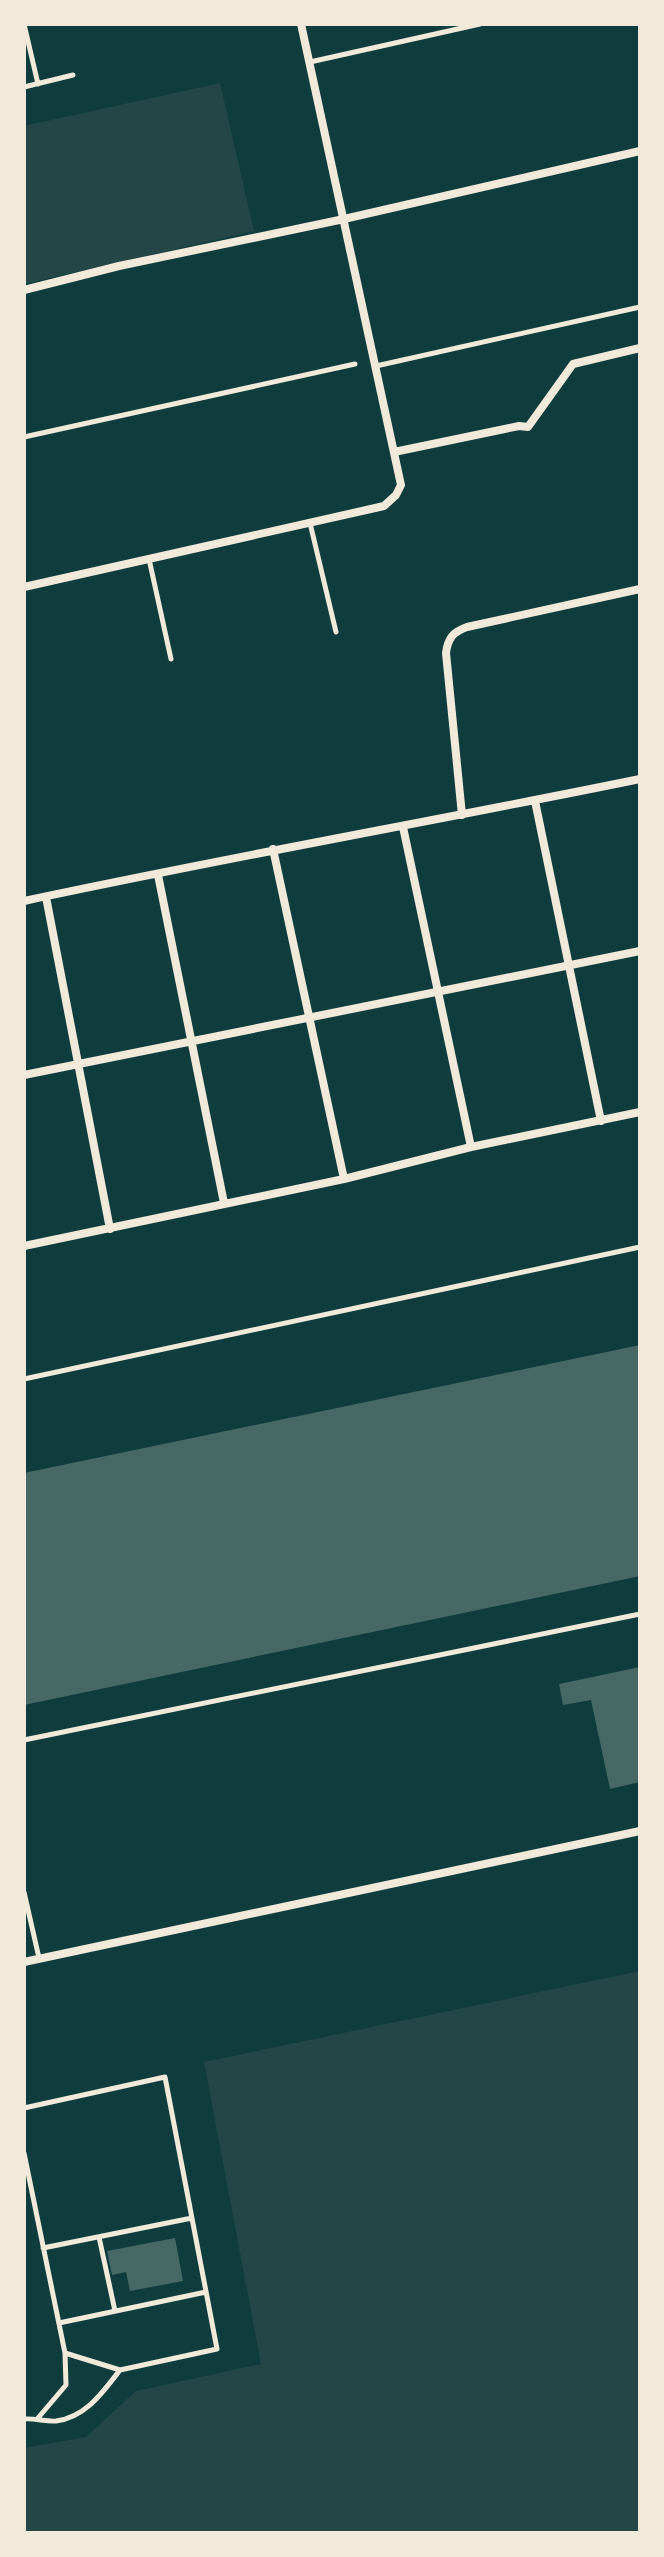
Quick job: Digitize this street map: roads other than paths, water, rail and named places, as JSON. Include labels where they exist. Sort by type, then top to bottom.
[{"type":"street","points":[[24,587],[384,506],[396,495],[401,485],[301,24]]},
{"type":"street","points":[[24,290],[119,266],[344,219],[640,151]]},
{"type":"street","points":[[394,452],[519,426],[528,427],[573,364],[640,348]]},
{"type":"street","points":[[462,815],[446,653],[448,641],[456,631],[467,627],[640,589]]},
{"type":"street","points":[[24,901],[273,849],[403,827],[640,779]]},
{"type":"street","points":[[535,801],[601,1121]]},
{"type":"street","points":[[403,827],[471,1147]]},
{"type":"street","points":[[273,849],[344,1179]]},
{"type":"street","points":[[158,875],[224,1203]]},
{"type":"street","points":[[46,897],[110,1229]]},
{"type":"street","points":[[24,1075],[640,951]]},
{"type":"street","points":[[24,1246],[344,1179],[471,1147],[640,1112]]},
{"type":"street","points":[[24,1962],[640,1831]]},
{"type":"lane","points":[[24,24],[38,84]]},
{"type":"lane","points":[[310,62],[480,24]]},
{"type":"lane","points":[[24,87],[73,75]]},
{"type":"lane","points":[[376,366],[640,307]]},
{"type":"lane","points":[[24,437],[355,364]]},
{"type":"lane","points":[[310,523],[336,632]]},
{"type":"lane","points":[[149,559],[171,659]]},
{"type":"lane","points":[[24,1379],[640,1247]]},
{"type":"lane","points":[[24,1740],[640,1614]]},
{"type":"lane","points":[[24,1892],[39,1958]]},
{"type":"lane","points":[[24,2108],[165,2077],[217,2349],[120,2370],[65,2353]]},
{"type":"lane","points":[[24,2153],[65,2353],[66,2385],[38,2418]]},
{"type":"lane","points":[[43,2248],[192,2218]]},
{"type":"lane","points":[[99,2237],[115,2311]]},
{"type":"lane","points":[[59,2323],[206,2292]]},
{"type":"lane","points":[[24,2419],[55,2421],[87,2408],[120,2370]]}]
